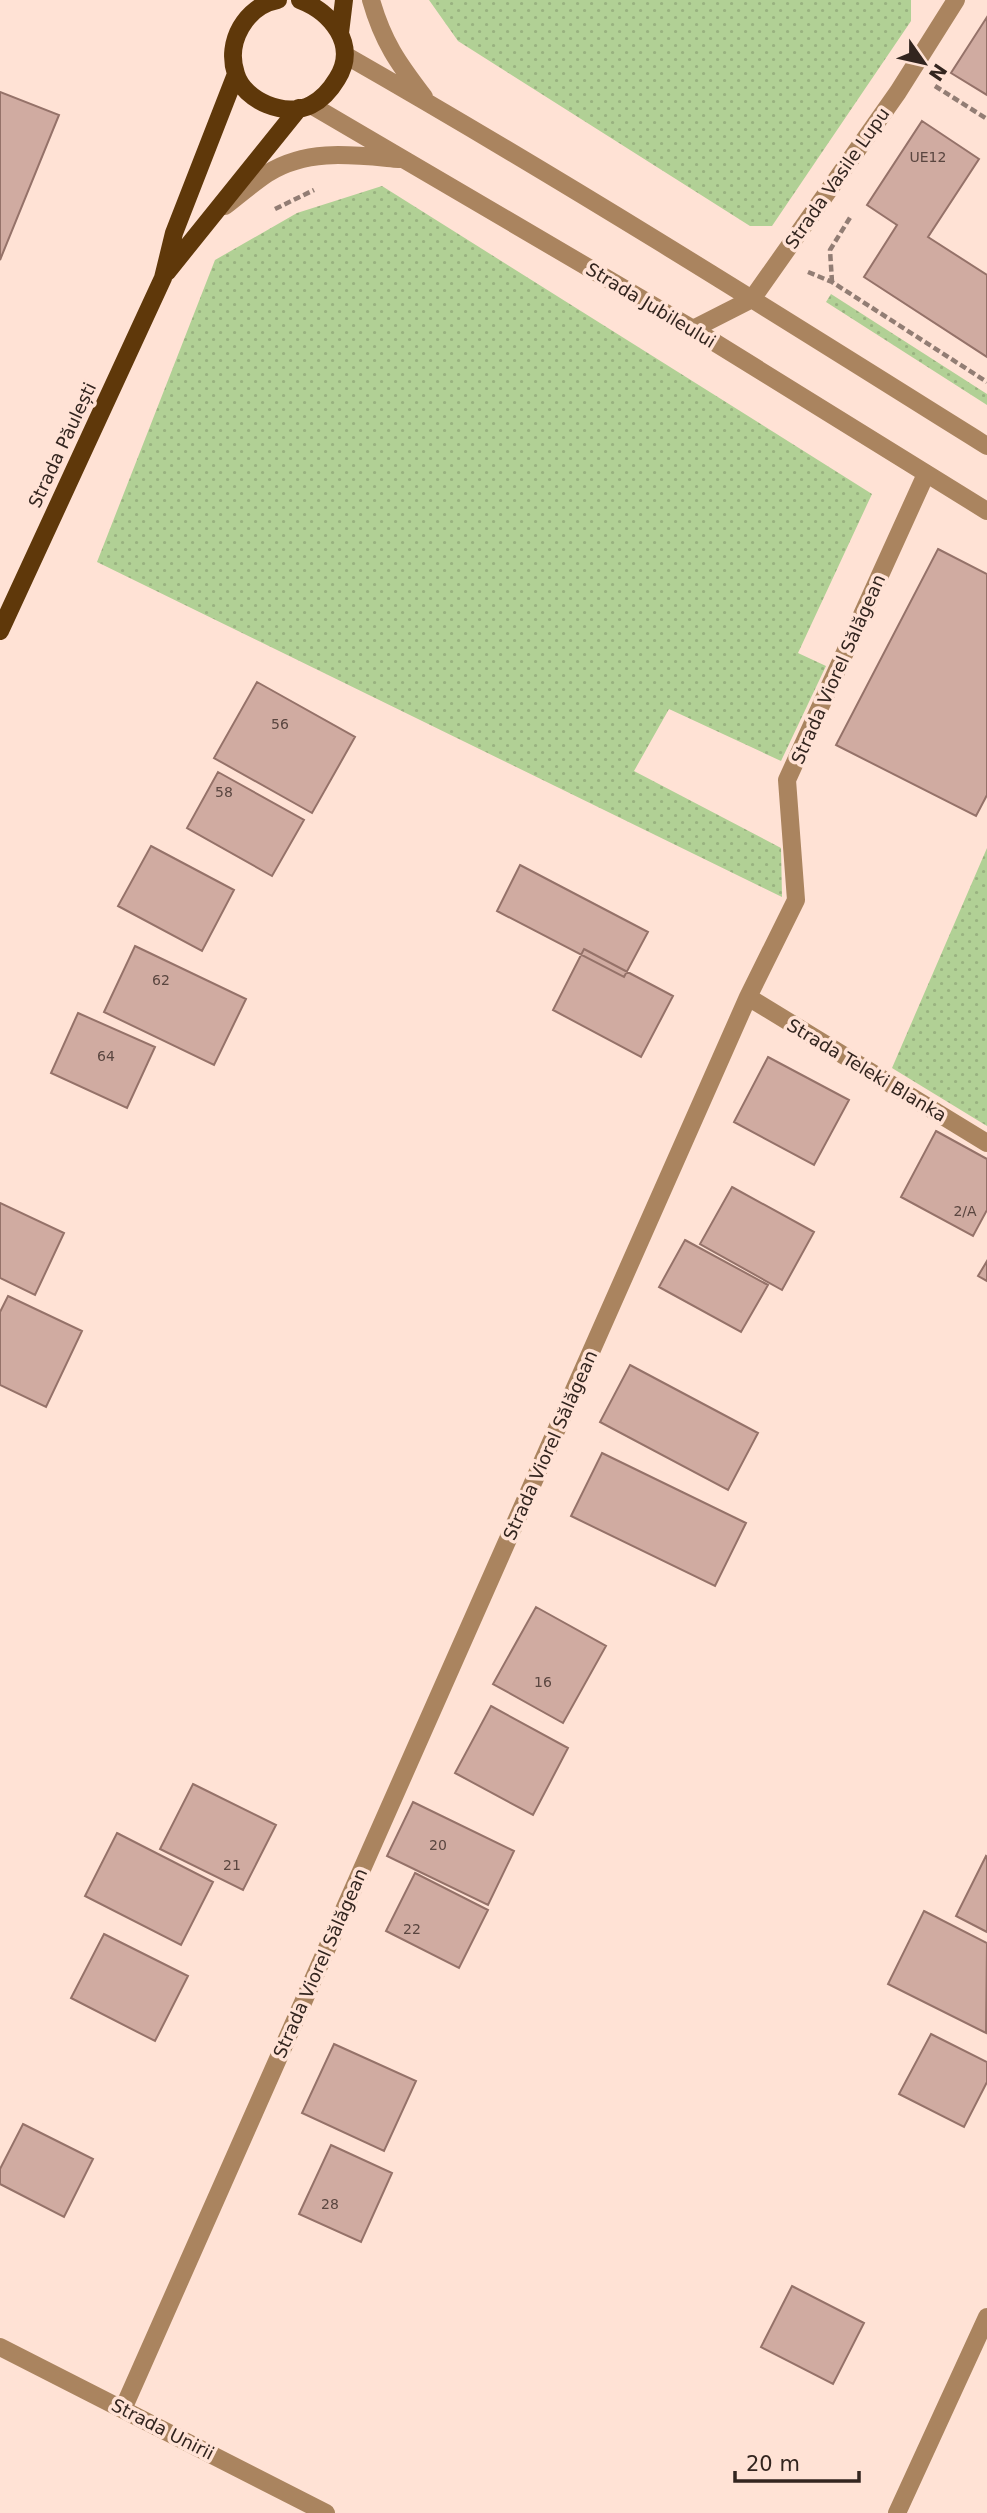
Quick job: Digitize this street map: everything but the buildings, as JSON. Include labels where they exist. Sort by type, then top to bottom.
[{"type":"main road","points":[[273,0],[250,5],[246,19],[236,35],[233,52],[236,74],[247,91],[258,100],[275,108],[305,107]]},
{"type":"main road","points":[[300,0],[328,15],[340,33]]},
{"type":"main road","points":[[344,0],[340,33],[345,55]]},
{"type":"main road","name":"Strada Păulești","points":[[163,278],[305,107],[327,94],[340,76],[345,55]]},
{"type":"main road","name":"Strada Păulești","points":[[0,631],[163,278],[174,233],[236,74]]},
{"type":"street","points":[[371,0],[379,28],[392,55],[428,103]]},
{"type":"street","name":"Strada Vasile Lupu","points":[[693,329],[752,299],[898,92],[956,0]]},
{"type":"street","points":[[345,55],[752,299],[987,446]]},
{"type":"street","name":"Strada Jubileului","points":[[305,107],[406,159],[693,329],[987,511]]},
{"type":"street","points":[[216,212],[269,172],[300,159],[333,154],[406,159]]},
{"type":"street","name":"Strada Viorel Sălăgean","points":[[123,2409],[748,997],[796,900],[788,780],[926,474]]},
{"type":"street","name":"Strada Teleki Blanka","points":[[748,997],[987,1143]]},
{"type":"street","points":[[897,2513],[987,2317]]},
{"type":"street","name":"Strada Unirii","points":[[0,2347],[326,2513]]},
{"type":"path","points":[[934,85],[987,119]]},
{"type":"path","points":[[273,210],[318,188]]},
{"type":"path","points":[[779,260],[832,282],[987,382]]},
{"type":"green space","points":[[429,0],[911,0],[911,21],[772,226],[750,226],[458,41]]},
{"type":"green space","points":[[382,186],[872,494],[798,653],[826,666],[781,761],[669,709],[634,771],[781,848],[782,897],[97,562],[215,260],[297,213]]},
{"type":"green space","points":[[831,294],[987,394],[987,405],[826,302]]},
{"type":"green space","points":[[987,848],[987,1126],[892,1068]]}]
